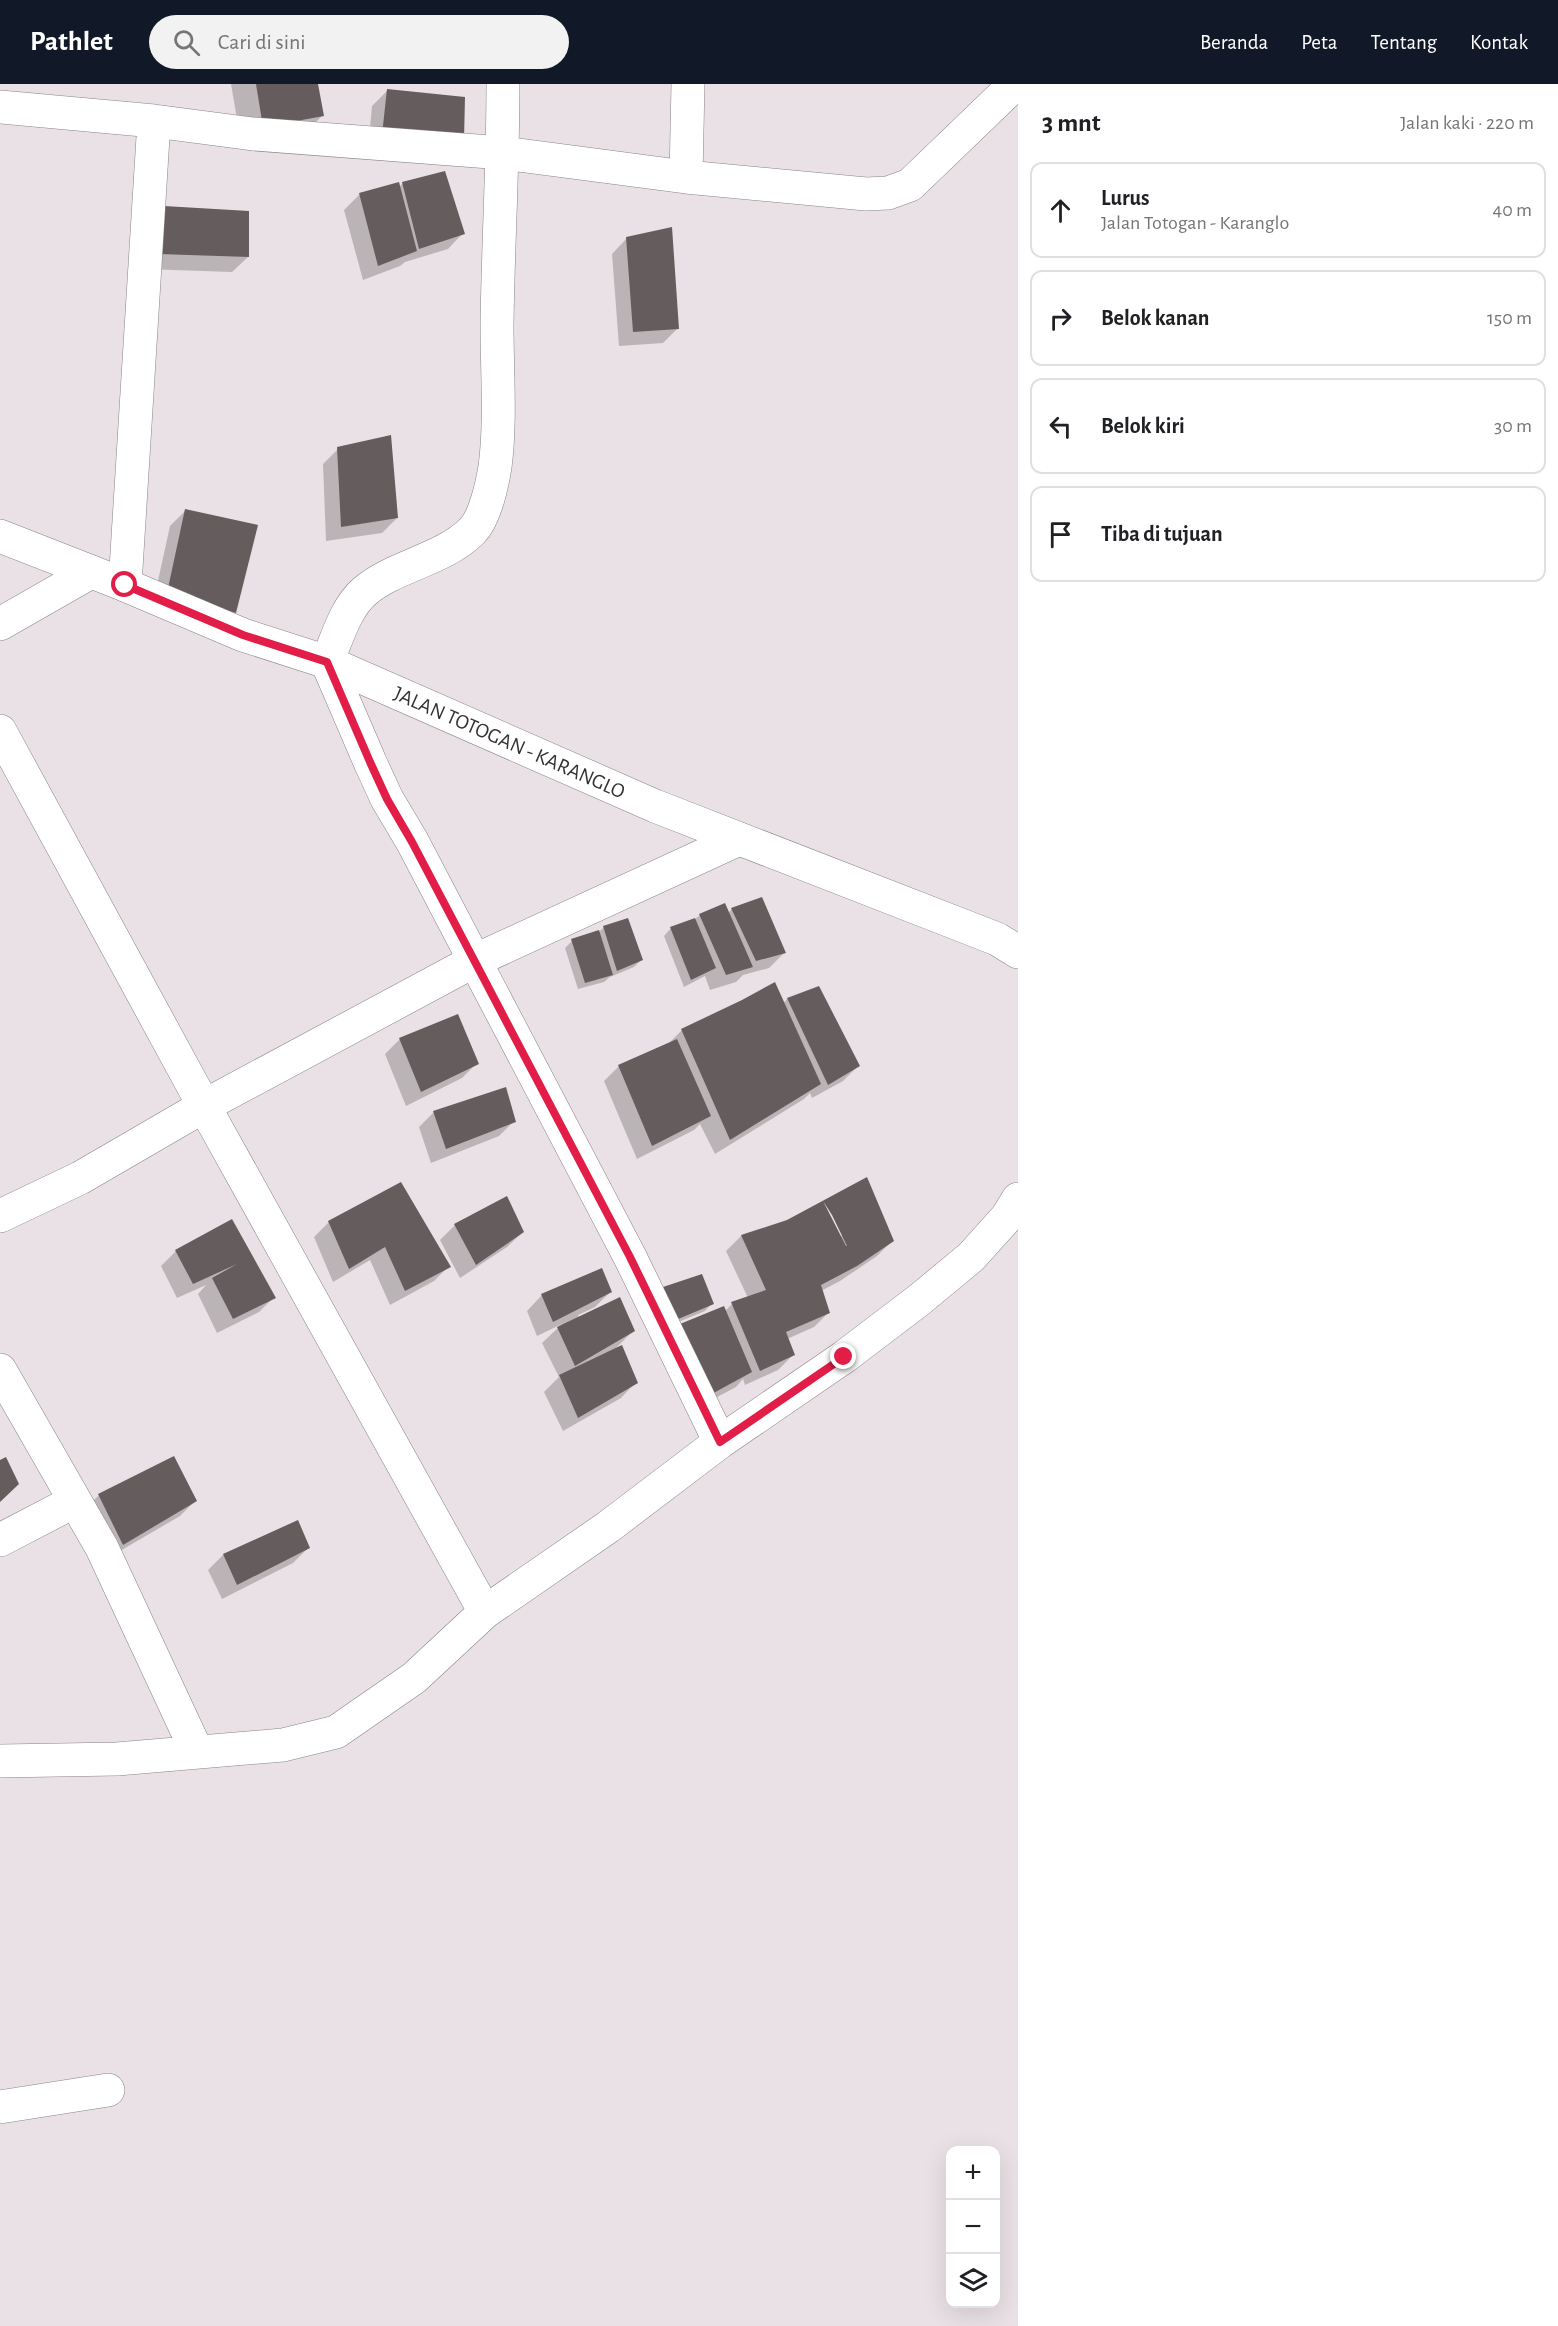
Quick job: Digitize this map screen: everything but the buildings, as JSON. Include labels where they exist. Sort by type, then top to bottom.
[{"type":"street","points":[[503,84],[497,421],[495,466],[487,502],[474,530],[441,553],[377,582],[364,591],[351,607],[327,662],[387,799],[412,842],[630,1257],[720,1442]]},
{"type":"street","points":[[686,177],[688,84]]},
{"type":"street","points":[[0,107],[253,134],[503,153],[686,177],[866,194],[888,193],[910,185],[1015,84]]},
{"type":"street","points":[[125,585],[154,122]]},
{"type":"street","name":"JALAN TOTOGAN - KARANGLO","points":[[0,536],[243,635],[327,662],[590,778],[986,935],[1018,952]]},
{"type":"street","points":[[0,624],[91,572]]},
{"type":"street","points":[[0,730],[204,1106],[485,1612]]},
{"type":"street","points":[[0,1216],[80,1178],[204,1106],[474,961],[739,839]]},
{"type":"street","points":[[0,1761],[117,1759],[283,1745],[336,1732],[414,1678],[485,1612],[608,1527],[720,1442],[844,1357],[928,1293],[971,1257],[1007,1217],[1018,1199]]},
{"type":"street","points":[[0,1370],[102,1548],[197,1752]]},
{"type":"street","points":[[0,1540],[75,1501]]},
{"type":"street","points":[[0,2107],[108,2090]]},
{"type":"route","points":[[125,585],[243,635],[327,662],[387,799],[412,842],[630,1257],[720,1442],[844,1357]]}]
